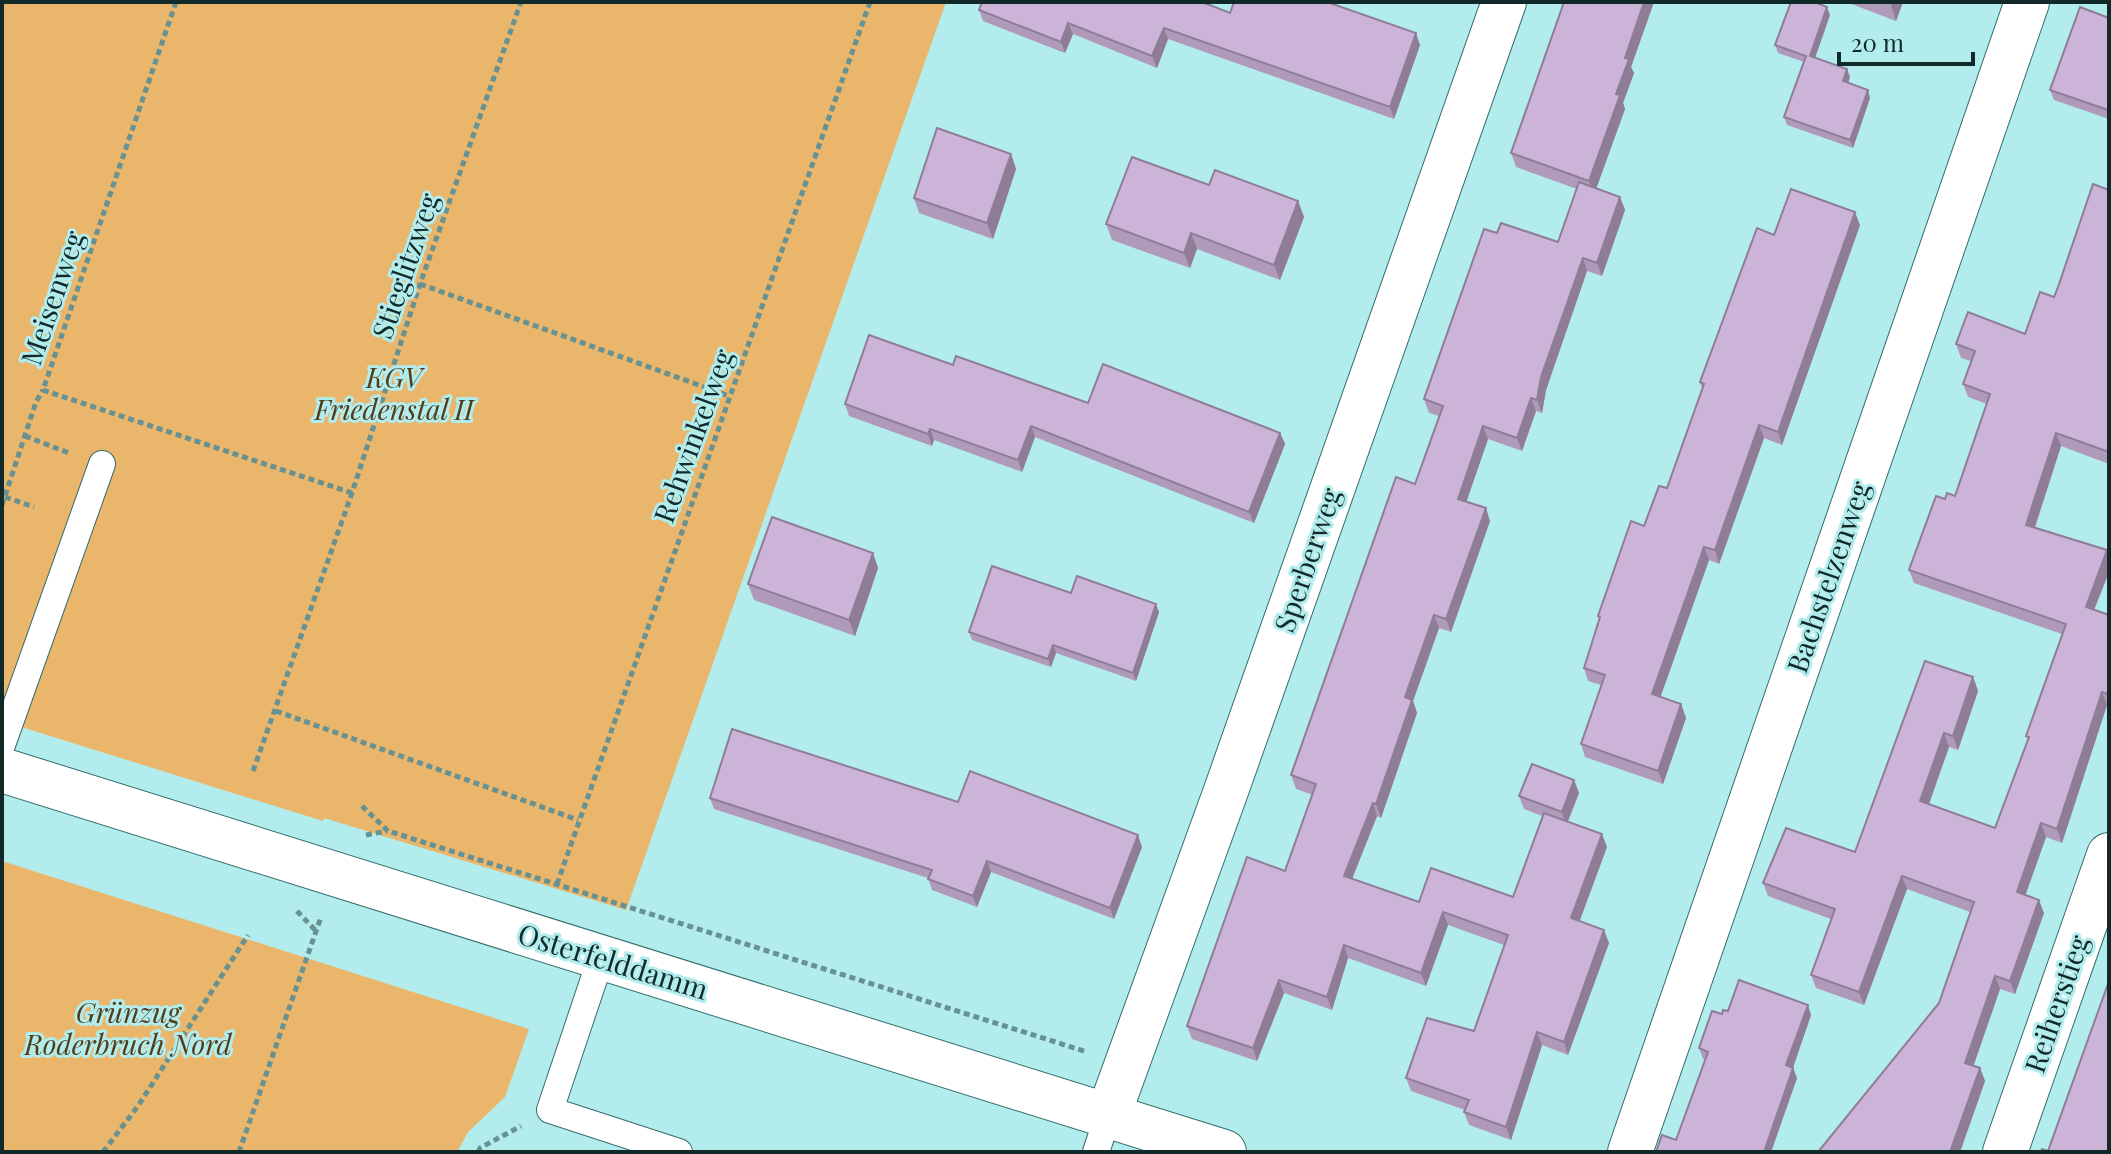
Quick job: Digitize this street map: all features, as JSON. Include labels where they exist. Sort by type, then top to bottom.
[{"type":"street","name":"Sperberweg","points":[[1102,1134],[1504,2]]},
{"type":"street","name":"Bachstelzenweg","points":[[1630,1152],[2027,2]]},
{"type":"street","name":"Osterfelddamm","points":[[2,770],[601,958],[1102,1134],[1224,1152]]},
{"type":"street","name":"Reiherstieg","points":[[2005,1152],[2109,855]]},
{"type":"lane","points":[[2,745],[102,464]]},
{"type":"lane","points":[[601,958],[550,1110],[679,1152]]},
{"type":"path","name":"Meisenweg","points":[[176,2],[43,390],[352,493]]},
{"type":"path","name":"Stieglitzweg","points":[[253,771],[352,493],[420,284],[521,2]]},
{"type":"path","name":"Rehwinkelweg","points":[[557,884],[870,2]]},
{"type":"path","points":[[420,284],[729,396]]},
{"type":"path","points":[[2,505],[36,402],[43,390]]},
{"type":"path","points":[[25,436],[102,464]]},
{"type":"path","points":[[5,497],[34,507]]},
{"type":"path","points":[[276,711],[578,820]]},
{"type":"path","points":[[362,806],[388,831],[1092,1053]]},
{"type":"path","points":[[239,1152],[316,931]]},
{"type":"path","points":[[103,1152],[138,1106],[248,935]]},
{"type":"path","points":[[478,1152],[480,1148],[550,1110]]},
{"type":"green space","name":"KGV Friedenstal II","points":[[2,2],[946,2],[626,910],[324,818],[323,821],[2,721]]},
{"type":"green space","name":"Grünzug Roderbruch Nord","points":[[2,861],[529,1029],[505,1097],[468,1132],[457,1152],[2,1152]]},
{"type":"building","points":[[982,2],[1202,2],[1230,13],[1234,2],[1327,2],[1416,33],[1390,107],[1164,28],[1152,56],[1068,23],[1061,42],[979,10]]},
{"type":"building","points":[[1564,2],[1644,2],[1625,58],[1629,59],[1616,94],[1620,95],[1589,181],[1511,153]]},
{"type":"building","points":[[1791,2],[1814,2],[1827,7],[1810,56],[1847,69],[1843,81],[1868,90],[1850,140],[1784,117],[1806,56],[1775,45]]},
{"type":"building","points":[[2080,7],[2109,18],[2108,110],[2050,90]]},
{"type":"building","points":[[937,128],[1011,154],[987,223],[914,198]]},
{"type":"building","points":[[1132,157],[1209,185],[1215,170],[1298,201],[1274,265],[1191,233],[1184,253],[1106,224]]},
{"type":"building","points":[[1579,182],[1620,197],[1597,263],[1583,258],[1541,377],[1537,400],[1531,398],[1517,438],[1483,426],[1458,499],[1486,508],[1446,619],[1434,615],[1405,697],[1412,700],[1376,804],[1373,803],[1344,876],[1419,902],[1431,868],[1513,897],[1544,813],[1602,834],[1571,918],[1604,930],[1564,1042],[1537,1032],[1506,1127],[1464,1112],[1469,1100],[1406,1078],[1427,1018],[1474,1031],[1508,935],[1443,912],[1421,973],[1344,945],[1327,997],[1279,980],[1253,1048],[1187,1026],[1247,857],[1285,871],[1316,784],[1291,775],[1396,477],[1415,484],[1443,406],[1424,399],[1484,229],[1497,233],[1501,223],[1558,242]]},
{"type":"building","points":[[2093,184],[2109,190],[2109,452],[2056,433],[2026,525],[2107,550],[2086,607],[2109,615],[2109,687],[2107,694],[2102,692],[2057,829],[2041,823],[2017,892],[2039,900],[2010,981],[1995,976],[1965,1063],[1980,1068],[1950,1152],[1818,1152],[1939,1003],[1974,902],[1902,876],[1859,992],[1811,975],[1835,909],[1763,883],[1786,828],[1855,852],[1925,661],[1973,677],[1953,736],[1944,733],[1920,801],[1995,828],[2066,624],[1909,570],[1936,496],[1945,499],[1947,493],[1955,496],[1990,394],[1963,384],[1975,351],[1956,344],[1968,312],[2025,334],[2040,292],[2054,297]]},
{"type":"building","points":[[1791,189],[1855,212],[1778,432],[1759,425],[1715,550],[1704,547],[1652,694],[1681,704],[1658,771],[1581,744],[1605,675],[1584,668],[1598,616],[1631,521],[1644,526],[1659,486],[1667,488],[1704,384],[1700,382],[1757,228],[1774,235]]},
{"type":"building","points":[[869,335],[953,365],[956,356],[1088,403],[1103,364],[1280,433],[1249,512],[1031,426],[1018,460],[930,429],[928,434],[845,404]]},
{"type":"building","points":[[772,517],[873,553],[849,620],[748,584]]},
{"type":"building","points":[[992,566],[1071,593],[1077,576],[1156,604],[1133,673],[1053,645],[1048,659],[969,632]]},
{"type":"building","points":[[732,729],[958,802],[970,771],[1138,835],[1110,908],[987,861],[973,896],[928,879],[932,870],[710,798]]},
{"type":"building","points":[[1532,764],[1574,780],[1562,812],[1519,796]]},
{"type":"building","points":[[1739,980],[1808,1005],[1786,1065],[1793,1068],[1764,1152],[1656,1152],[1662,1135],[1676,1140],[1708,1052],[1699,1048],[1712,1011],[1722,1014],[1723,1010],[1728,1011]]},
{"type":"building","points":[[2109,981],[2109,1152],[2041,1152],[2042,1149],[2048,1151]]}]
